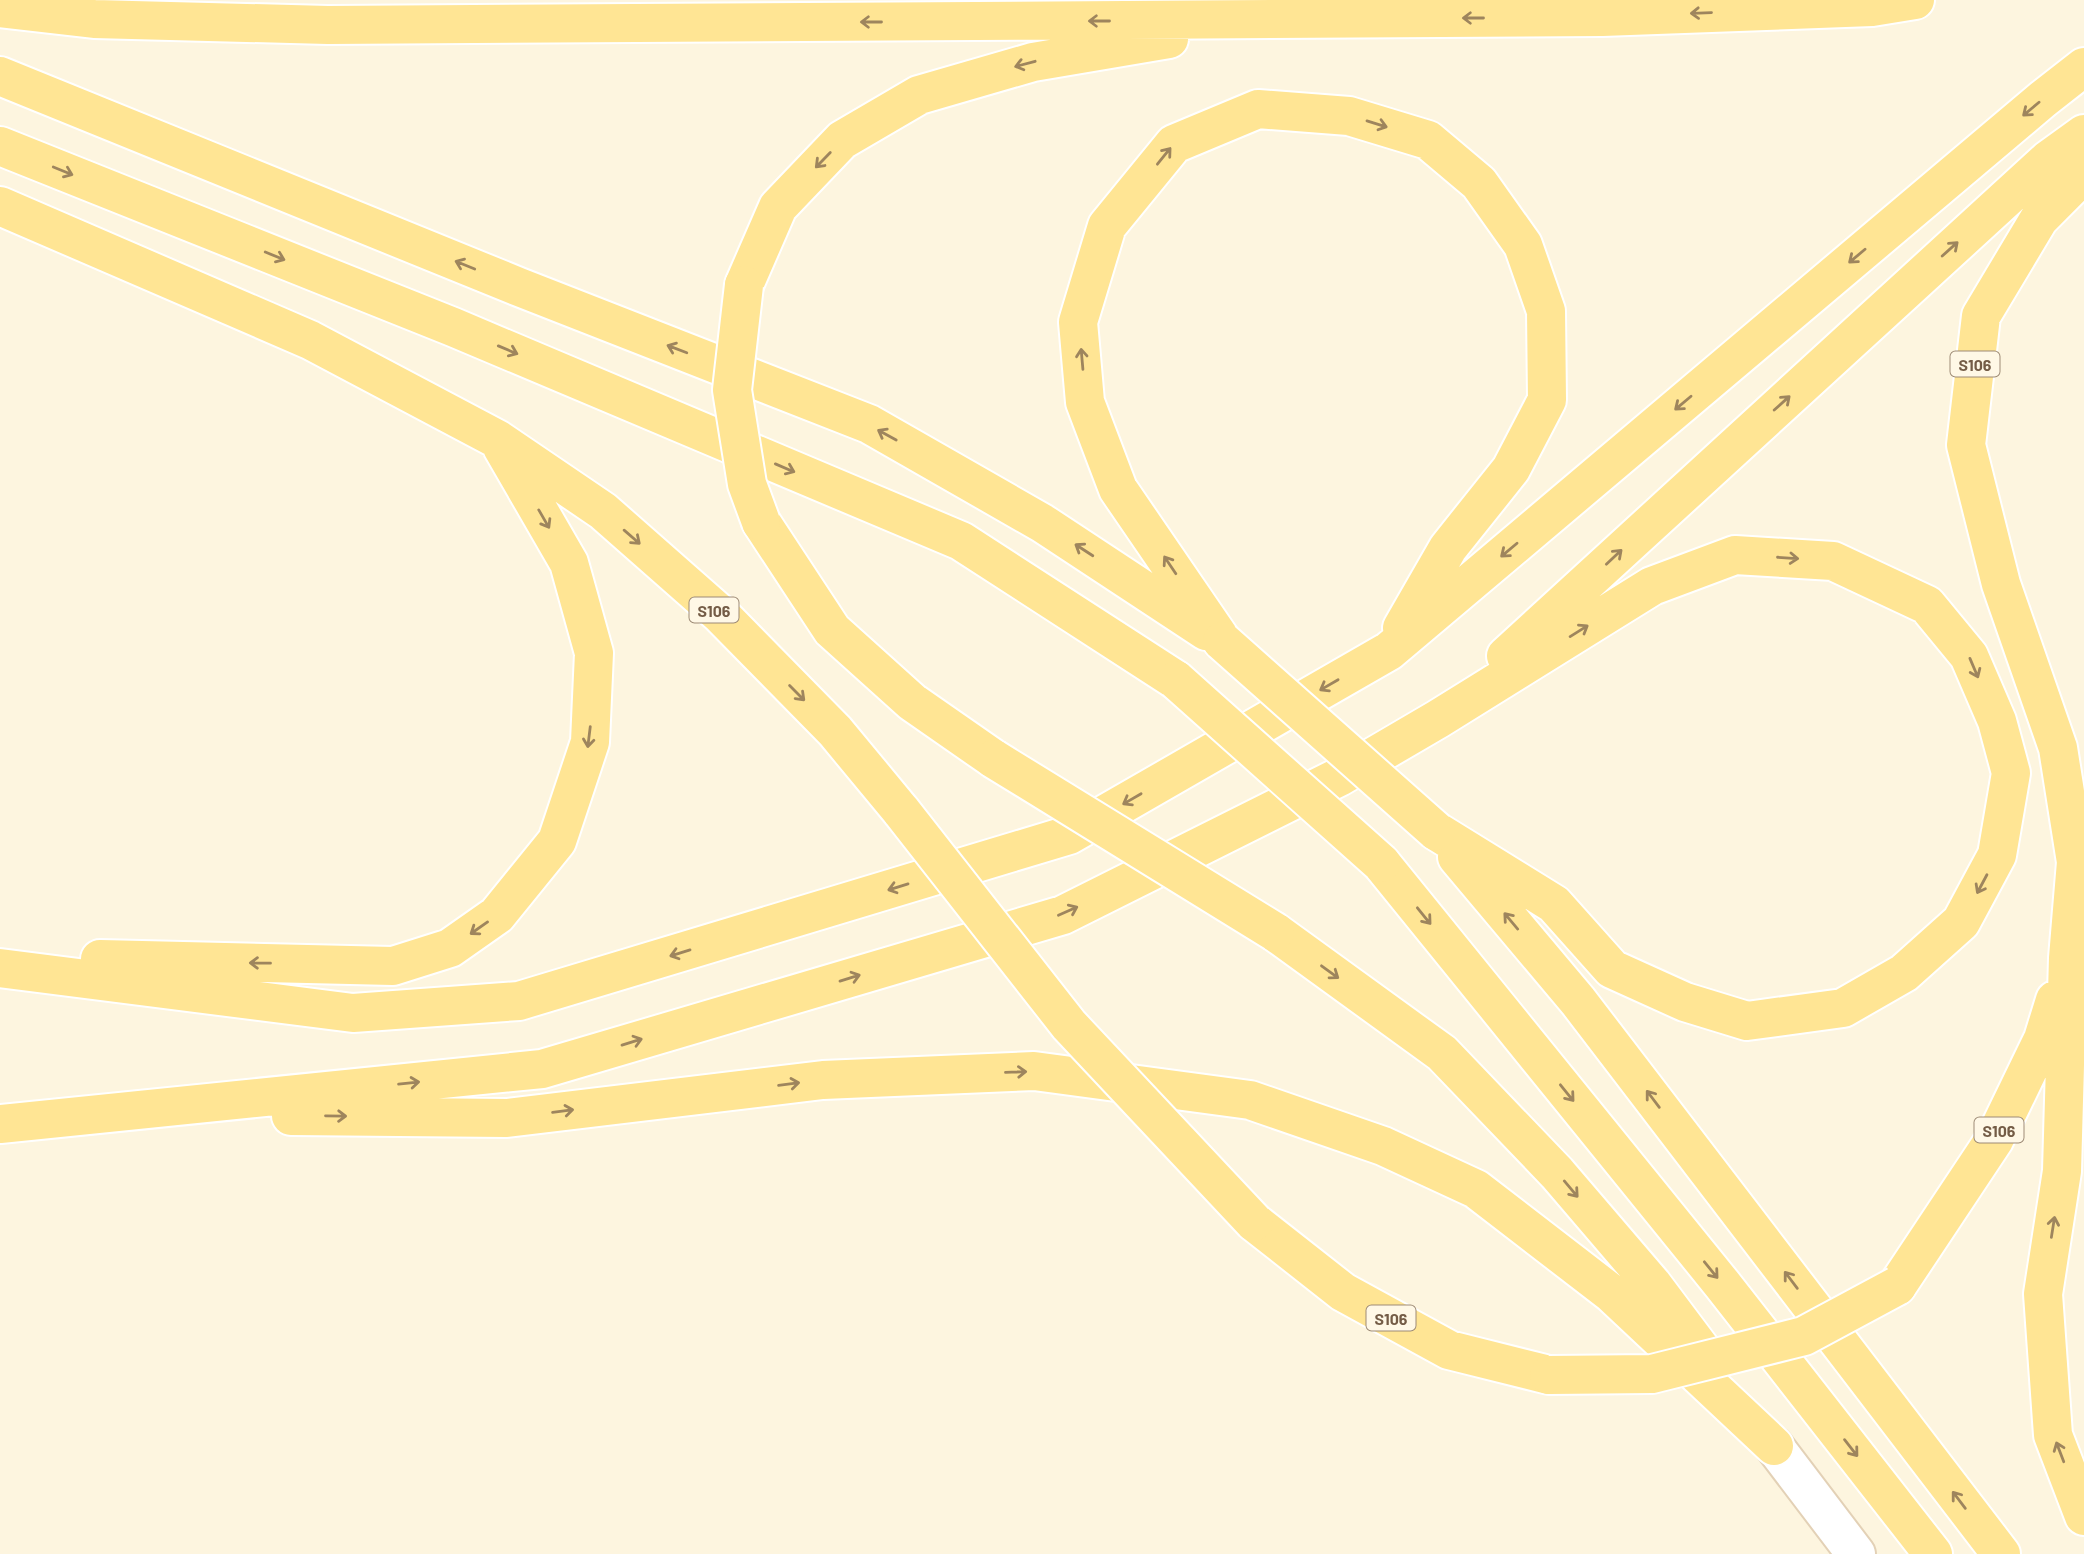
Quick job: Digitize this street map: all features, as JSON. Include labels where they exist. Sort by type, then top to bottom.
[{"type":"main road","points":[[0,8],[94,19],[328,25],[1602,17],[1872,7],[1915,0]]},
{"type":"main road","points":[[1285,19],[1033,62],[919,95],[842,140],[778,207],[744,285],[732,390],[747,484],[761,522],[832,630],[912,702],[994,759],[1275,932],[1441,1053],[1548,1163],[1652,1284],[1856,1554]]},
{"type":"main road","points":[[0,968],[353,1013],[519,1001],[1069,835],[1389,651],[2084,67]]},
{"type":"main road","points":[[0,76],[532,292],[869,424],[1042,523],[1222,641],[1436,831],[1578,1001],[2001,1554]]},
{"type":"main road","points":[[1222,641],[1118,489],[1085,402],[1078,322],[1107,226],[1174,144],[1258,109],[1349,116],[1428,140],[1479,183],[1523,245],[1546,311],[1547,400],[1511,468],[1448,548],[1389,651]]},
{"type":"main road","points":[[1438,719],[2048,160],[2084,134]]},
{"type":"main road","points":[[0,146],[453,327],[961,541],[1176,680],[1381,863],[1722,1284],[1933,1554]]},
{"type":"main road","name":"S106","points":[[0,206],[310,340],[497,439],[603,512],[720,614],[835,731],[1069,1025],[1254,1222],[1343,1292],[1450,1350],[1549,1375],[1652,1374],[1804,1336],[1897,1286],[1994,1140],[2043,1039],[2068,958],[2076,862],[2058,748],[2000,584],[1966,445],[1981,316],[2039,219],[2084,174]]},
{"type":"main road","points":[[0,957],[393,966],[450,948],[497,915],[557,841],[590,743],[594,653],[569,563],[497,439]]},
{"type":"main road","points":[[0,1124],[542,1069],[1063,915],[1339,776],[1438,719],[1652,586],[1735,555],[1833,561],[1927,606],[1969,656],[1997,721],[2011,773],[1997,855],[1961,922],[1904,973],[1843,1008],[1747,1021],[1685,1002],[1612,969],[1554,904],[1436,831]]},
{"type":"main road","points":[[2068,958],[2062,1171],[2043,1294],[2053,1436],[2084,1516]]},
{"type":"main road","points":[[97,1114],[507,1118],[823,1080],[1034,1071],[1250,1100],[1383,1146],[1476,1189],[1611,1293],[1774,1446]]}]
